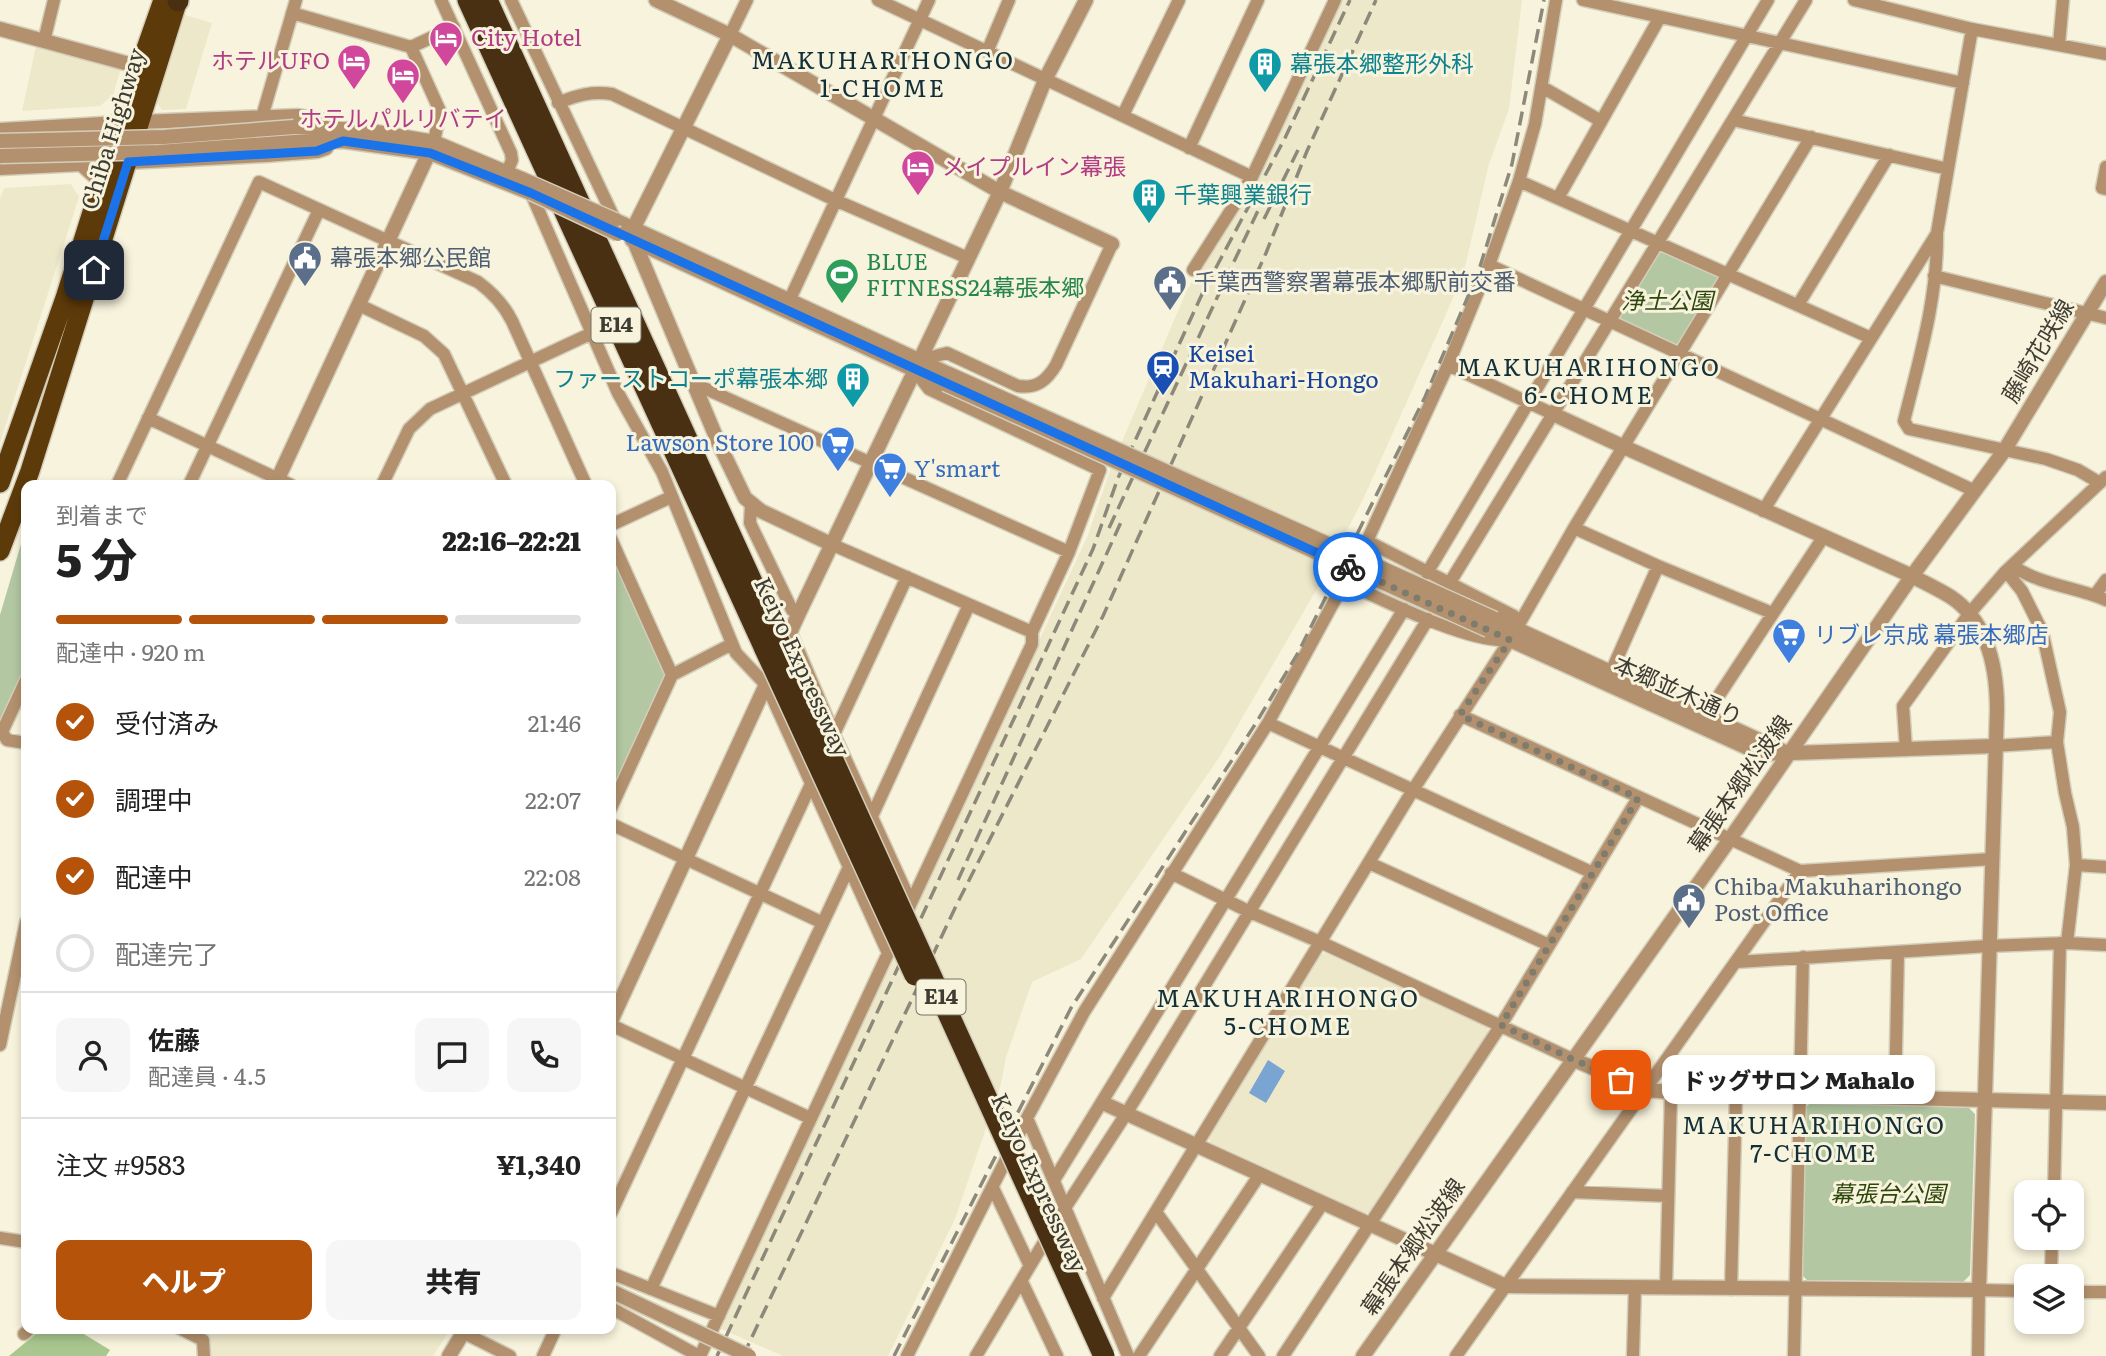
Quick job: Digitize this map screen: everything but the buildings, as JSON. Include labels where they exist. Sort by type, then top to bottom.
[{"type":"highway","name":"Chiba Highway","points":[[0,483],[65,298],[120,123],[163,0]]},
{"type":"highway","name":"Chiba Highway","points":[[27,480],[178,0]]},
{"type":"highway","points":[[460,0],[473,26],[485,37]]},
{"type":"highway","name":"Keiyo Expressway","points":[[468,0],[778,640],[1089,1356]]},
{"type":"highway","name":"Keiyo Expressway","points":[[487,0],[1104,1356]]},
{"type":"highway","name":"Chiba Highway","points":[[0,551],[21,495]]},
{"type":"street","points":[[44,41],[54,0]]},
{"type":"street","points":[[262,117],[296,0]]},
{"type":"street","points":[[441,0],[511,153],[512,160],[507,172]]},
{"type":"street","points":[[511,0],[616,227]]},
{"type":"street","points":[[432,148],[531,193],[634,235],[918,365],[947,353],[1018,386],[1037,385],[1048,378],[1112,243],[1000,192],[730,35],[656,0]]},
{"type":"street","points":[[747,0],[634,235],[719,444],[751,505],[832,545],[1031,632]]},
{"type":"street","points":[[878,0],[1252,177]]},
{"type":"street","points":[[790,299],[929,0]]},
{"type":"street","points":[[987,52],[1009,0]]},
{"type":"street","points":[[616,1012],[767,686],[778,640],[799,613],[872,462],[1000,192],[1045,80],[1086,0]]},
{"type":"street","points":[[1123,115],[1179,0]]},
{"type":"street","points":[[1189,148],[1258,0]]},
{"type":"street","points":[[1193,270],[1252,177],[1335,0]]},
{"type":"street","points":[[907,1356],[1027,1118],[1084,1012],[1268,723],[1367,541],[1448,365],[1489,265],[1519,181],[1535,124],[1556,0]]},
{"type":"street","points":[[1583,0],[1963,83]]},
{"type":"street","points":[[1427,573],[1768,0]]},
{"type":"street","points":[[1449,584],[1806,0]]},
{"type":"street","points":[[1854,0],[1972,29],[2106,54]]},
{"type":"street","points":[[2059,44],[2063,0]]},
{"type":"street","points":[[292,13],[411,47],[454,27]]},
{"type":"street","points":[[1558,198],[1660,17]]},
{"type":"street","points":[[0,29],[140,67]]},
{"type":"street","points":[[1906,750],[1903,706],[1969,614],[2009,568],[2103,480],[2006,447],[1909,429],[1904,421],[1928,318],[1937,233],[1972,29]]},
{"type":"street","points":[[282,480],[432,148],[440,111],[411,47]]},
{"type":"street","points":[[1542,87],[1601,121]]},
{"type":"street","points":[[558,103],[582,93],[612,94],[835,200],[968,258]]},
{"type":"street","points":[[114,142],[131,125],[140,122],[262,117],[298,116],[325,121],[341,134]]},
{"type":"street","points":[[1733,120],[1948,169]]},
{"type":"street","points":[[0,130],[120,123]]},
{"type":"street","points":[[0,141],[164,136],[294,127],[432,148],[522,178],[616,227]]},
{"type":"street","points":[[1,167],[295,142],[341,134]]},
{"type":"street","points":[[128,162],[317,151],[341,134]]},
{"type":"street","points":[[1103,1297],[1413,790],[1513,634],[1574,528],[1811,137]]},
{"type":"street","points":[[1798,305],[1889,155]]},
{"type":"street","points":[[1,167],[81,164],[102,183]]},
{"type":"street","points":[[2106,167],[2102,188],[2106,189]]},
{"type":"street","points":[[1519,181],[1871,338]]},
{"type":"street","points":[[119,480],[259,182],[478,282],[489,290],[507,311],[584,480]]},
{"type":"street","points":[[531,193],[618,393],[662,472],[732,644],[746,666],[767,686],[888,953]]},
{"type":"street","points":[[191,480],[318,210]]},
{"type":"street","points":[[1763,510],[1937,233]]},
{"type":"street","points":[[616,1311],[699,1356],[1032,644],[1031,632],[1069,552],[1100,470],[929,389],[918,365],[790,299],[634,235]]},
{"type":"street","points":[[1489,265],[1975,491]]},
{"type":"street","points":[[1934,276],[2106,318]]},
{"type":"street","name":"藤崎花咲線","points":[[2006,447],[2106,282]]},
{"type":"street","points":[[359,305],[425,336],[437,346],[449,361],[504,480]]},
{"type":"street","points":[[384,480],[409,429],[420,416],[463,392],[592,333]]},
{"type":"street","name":"本郷並木通り","points":[[918,365],[1513,634],[1761,754],[1788,754]]},
{"type":"street","points":[[1448,365],[1912,576],[1952,598],[1969,614],[1990,652],[1997,685],[1978,1356]]},
{"type":"street","points":[[695,384],[1069,552]]},
{"type":"street","points":[[149,418],[275,480]]},
{"type":"street","name":"幕張本郷松波線","points":[[1363,1356],[1730,839],[1912,576],[2006,447]]},
{"type":"street","points":[[616,523],[671,497]]},
{"type":"street","points":[[751,505],[750,523],[792,610],[799,613]]},
{"type":"street","points":[[1574,528],[1772,613]]},
{"type":"street","points":[[1706,715],[1824,536]]},
{"type":"street","points":[[1367,541],[1514,616],[1513,634]]},
{"type":"street","points":[[616,550],[672,675]]},
{"type":"street","points":[[1611,672],[1658,566]]},
{"type":"street","points":[[2009,568],[2100,598],[2106,580]]},
{"type":"street","points":[[2009,568],[2042,631],[2060,712],[2057,742],[2073,827],[2076,865],[2064,943],[2054,1180]]},
{"type":"street","points":[[834,734],[907,577]]},
{"type":"street","points":[[1344,582],[1427,619],[1495,641],[1513,634]]},
{"type":"street","points":[[872,816],[969,605]]},
{"type":"street","points":[[1054,1180],[1404,609]]},
{"type":"street","points":[[977,1356],[1065,1207],[1126,1114],[1427,619]]},
{"type":"street","name":"本郷並木通り","points":[[1513,634],[1611,672],[1788,754]]},
{"type":"street","points":[[778,640],[834,734],[911,904]]},
{"type":"street","points":[[616,797],[672,675],[732,644]]},
{"type":"street","points":[[21,691],[2,732],[7,740],[21,742]]},
{"type":"street","points":[[1460,715],[1800,871],[1993,859]]},
{"type":"street","points":[[1268,723],[1593,873]]},
{"type":"street","points":[[1788,754],[2057,742]]},
{"type":"street","points":[[616,1202],[811,782]]},
{"type":"street","points":[[1283,1356],[1501,1025],[1638,798]]},
{"type":"street","points":[[616,826],[821,922]]},
{"type":"street","points":[[1369,863],[1549,945]]},
{"type":"street","points":[[651,1289],[850,865]]},
{"type":"street","points":[[2076,865],[2106,867]]},
{"type":"street","points":[[1457,1356],[1800,871]]},
{"type":"street","points":[[1171,873],[1250,912],[1645,1090],[2106,1103]]},
{"type":"street","points":[[1737,962],[1989,946],[2064,943],[2106,945]]},
{"type":"street","points":[[0,1045],[21,946]]},
{"type":"street","points":[[1895,1097],[1898,952]]},
{"type":"street","points":[[1794,1356],[1803,957]]},
{"type":"street","points":[[616,1026],[810,1118]]},
{"type":"street","points":[[1666,1288],[1671,1092]]},
{"type":"street","points":[[1731,1289],[1736,1094]]},
{"type":"street","points":[[1103,1103],[1506,1286],[2014,1291]]},
{"type":"street","points":[[1027,1118],[1128,1356]]},
{"type":"street","points":[[1139,1356],[1260,1174]]},
{"type":"street","points":[[993,1188],[1030,1266]]},
{"type":"street","points":[[1573,1192],[1668,1196]]},
{"type":"street","points":[[1220,1356],[1324,1203]]},
{"type":"street","points":[[1156,1212],[1259,1356]]},
{"type":"street","points":[[0,1238],[21,1241]]},
{"type":"street","points":[[616,1275],[719,1316]]},
{"type":"street","points":[[1022,1282],[1057,1356]]},
{"type":"street","points":[[1633,1356],[1635,1287]]},
{"type":"street","points":[[2084,1292],[2106,1292]]},
{"type":"street","points":[[616,1293],[749,1356]]},
{"type":"street","points":[[192,1334],[203,1340],[204,1356]]},
{"type":"street","points":[[449,1356],[463,1334]]},
{"type":"street","points":[[470,1334],[510,1356]]},
{"type":"street","points":[[544,1356],[553,1334]]},
{"type":"shaded area","points":[[1341,0],[1522,0],[1509,109],[1489,164],[1464,271],[1364,497],[1318,587],[1220,756],[1081,959],[1032,982],[955,1219],[888,1356],[783,1356],[719,1328],[1088,535],[1111,467],[1187,290],[1253,181]]},
{"type":"shaded area","points":[[185,15],[212,23],[186,109],[162,110],[157,103]]},
{"type":"shaded area","points":[[36,46],[121,68],[113,95],[100,106],[22,111]]},
{"type":"shaded area","points":[[71,184],[79,197],[0,443],[0,199],[4,188]]},
{"type":"shaded area","points":[[1325,953],[1487,1027],[1489,1035],[1374,1210],[1366,1213],[1210,1142],[1208,1134],[1317,956]]},
{"type":"shaded area","points":[[192,1334],[447,1334],[433,1356],[209,1356]]},
{"type":"green space","name":"浄土公園","points":[[1664,250],[1718,273],[1720,280],[1681,345],[1674,348],[1622,322],[1619,314],[1656,253]]},
{"type":"green space","points":[[21,544],[21,680],[0,725],[0,615]]},
{"type":"green space","points":[[616,561],[665,669],[666,678],[616,785]]},
{"type":"green space","name":"幕張台公園","points":[[1811,1102],[1969,1108],[1975,1114],[1970,1275],[1963,1282],[1807,1280],[1801,1274],[1806,1107]]},
{"type":"green space","points":[[36,1334],[84,1334],[110,1350],[106,1356],[9,1356]]},
{"type":"water","points":[[1268,1060],[1285,1071],[1266,1103],[1249,1093]]},
{"type":"railway","points":[[717,1356],[1093,549],[1118,478],[1203,292],[1285,138],[1350,0]]},
{"type":"railway","points":[[743,1356],[956,906],[1103,616],[1376,0]]},
{"type":"railway","points":[[894,1356],[1071,1008],[1256,723],[1298,653],[1425,397],[1478,273],[1512,164],[1544,0]]},
{"type":"railway","points":[[1264,219],[1298,150]]},
{"type":"railway","points":[[1109,528],[1262,202]]},
{"type":"railway","points":[[958,880],[1122,520]]},
{"type":"way so far","points":[[1348,567],[1510,640],[1460,715],[1638,798],[1501,1025],[1621,1080]]},
{"type":"place","name":"City Hotel","points":[[446,68]]},
{"type":"place","name":"ホテルUFO","points":[[354,91]]},
{"type":"place","name":"幕張本郷整形外科","points":[[1265,94]]},
{"type":"place","name":"ホテルパルリバテイ","points":[[403,105]]},
{"type":"place","name":"メイプルイン幕張","points":[[918,197]]},
{"type":"place","name":"千葉興業銀行","points":[[1149,225]]},
{"type":"place","name":"幕張本郷公民館","points":[[305,288]]},
{"type":"place","name":"BLUE FITNESS24幕張本郷","points":[[842,305]]},
{"type":"place","name":"千葉西警察署幕張本郷駅前交番","points":[[1170,312]]},
{"type":"place","name":"Keisei Makuhari-Hongo","points":[[1163,397]]},
{"type":"place","name":"ファーストコーポ幕張本郷","points":[[853,409]]},
{"type":"place","name":"Lawson Store 100","points":[[838,473]]},
{"type":"place","name":"Y'smart","points":[[890,499]]},
{"type":"place","name":"リブレ京成 幕張本郷店","points":[[1789,665]]},
{"type":"place","name":"Chiba Makuharihongo Post Office","points":[[1689,930]]},
{"type":"place","name":"ドッグサロン Mahalo","points":[[1621,1080]]},
{"type":"district","name":"MAKUHARIHONGO 1-CHOME","points":[[883,75]]},
{"type":"district","name":"MAKUHARIHONGO 6-CHOME","points":[[1589,382]]},
{"type":"district","name":"MAKUHARIHONGO 5-CHOME","points":[[1288,1013]]},
{"type":"district","name":"MAKUHARIHONGO 7-CHOME","points":[[1814,1140]]},
{"type":"route","points":[[94,270],[128,162],[317,151],[343,141],[430,153],[531,193],[1348,567]]}]
